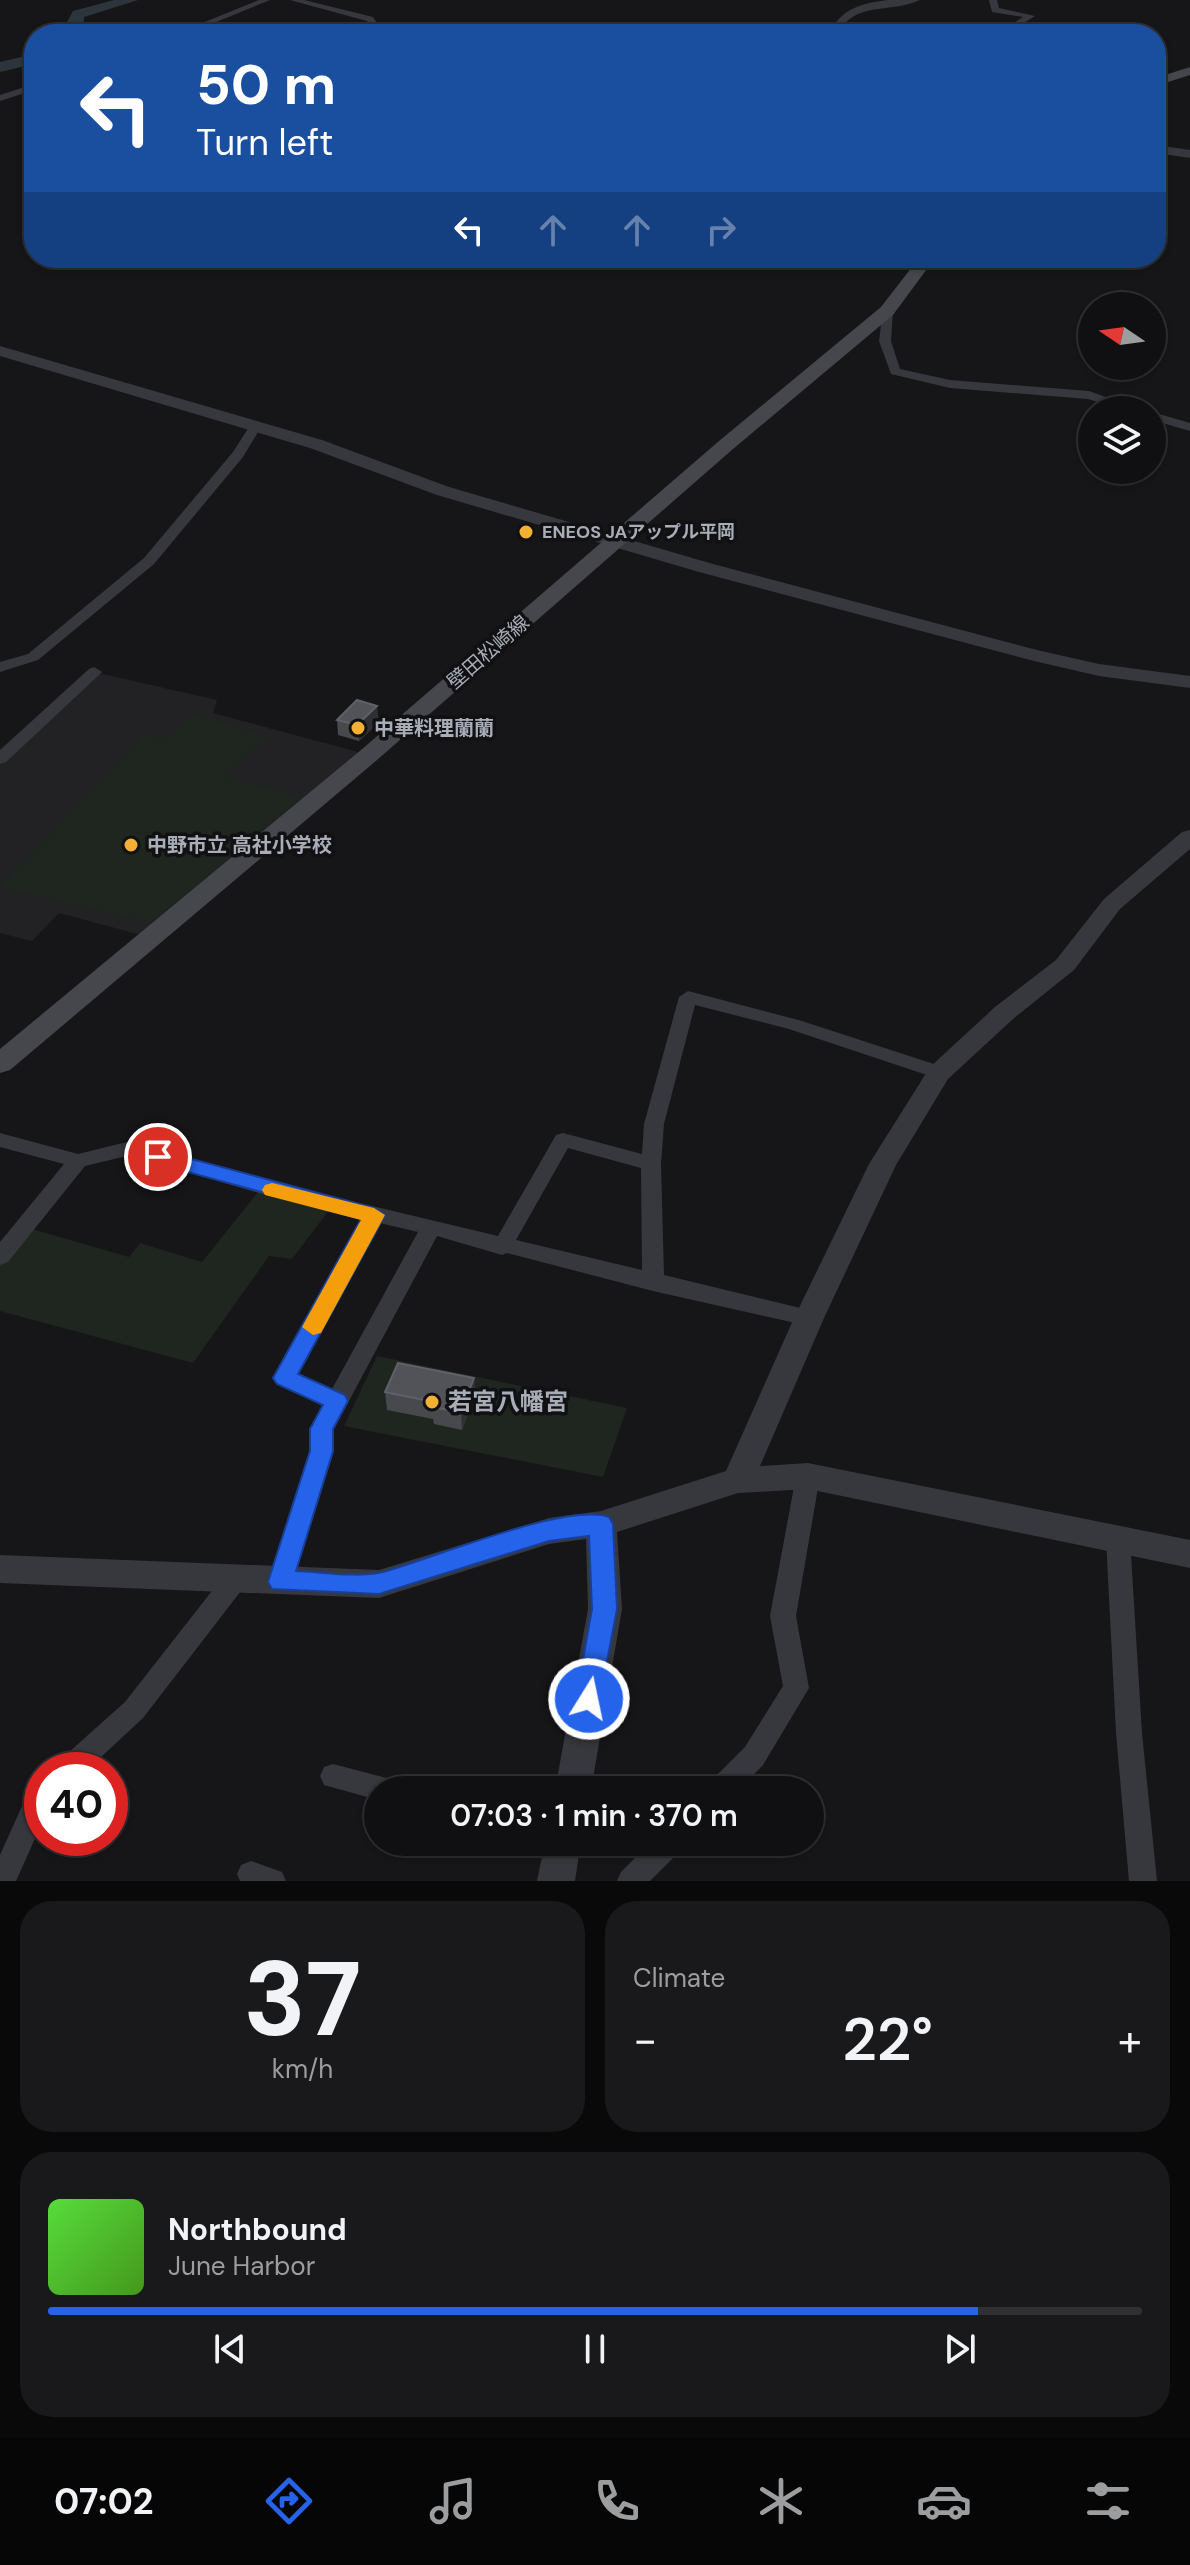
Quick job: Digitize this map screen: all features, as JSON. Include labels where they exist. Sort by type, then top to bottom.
[{"type":"main road","points":[[1166,79],[1190,71]]},
{"type":"main road","name":"壁田松崎線","points":[[0,1064],[369,755],[613,542],[887,311],[919,268]]},
{"type":"street","points":[[205,24],[266,0]]},
{"type":"street","points":[[294,0],[370,19],[373,24]]},
{"type":"street","points":[[836,24],[864,3],[916,0]]},
{"type":"street","points":[[993,0],[995,10],[1031,16],[1017,24]]},
{"type":"street","points":[[0,98],[24,90]]},
{"type":"street","points":[[1166,150],[1190,154]]},
{"type":"street","points":[[887,311],[885,341],[895,371],[950,384],[1092,396]]},
{"type":"street","points":[[0,351],[371,462],[443,491],[613,542],[1034,655],[1099,670],[1190,682]]},
{"type":"street","points":[[1166,420],[1190,427]]},
{"type":"street","points":[[0,667],[33,657],[149,561],[238,454],[255,427]]},
{"type":"street","points":[[0,759],[94,672]]},
{"type":"street","points":[[738,1480],[809,1318],[883,1164],[939,1073],[1004,1013],[1065,965],[1112,904],[1190,837]]},
{"type":"street","points":[[653,1283],[651,1164],[654,1124],[688,997],[795,1025],[939,1073]]},
{"type":"street","points":[[0,1140],[78,1161],[131,1148],[214,1175],[502,1247],[809,1318]]},
{"type":"street","points":[[502,1247],[563,1140],[651,1164]]},
{"type":"street","points":[[0,1257],[78,1161]]},
{"type":"street","points":[[337,1401],[285,1378],[374,1215]]},
{"type":"street","points":[[281,1582],[322,1451],[322,1429],[430,1229]]},
{"type":"street","points":[[735,1776],[754,1756],[796,1688],[783,1616],[808,1476]]},
{"type":"street","points":[[0,1569],[379,1584],[549,1531],[601,1524],[738,1480],[808,1476],[1190,1554]]},
{"type":"street","points":[[575,1776],[605,1609],[601,1524]]},
{"type":"street","points":[[1118,1539],[1129,1733],[1143,1881]]},
{"type":"street","points":[[88,1752],[134,1710],[235,1580]]},
{"type":"street","points":[[333,1776],[364,1784]]},
{"type":"street","points":[[2,1881],[24,1833]]},
{"type":"street","points":[[556,1881],[560,1856]]},
{"type":"street","points":[[631,1881],[656,1856]]},
{"type":"shaded area","name":"中野市立 高社小学校","points":[[94,672],[217,700],[213,713],[369,755],[152,938],[59,913],[32,941],[0,933],[0,759]]},
{"type":"shaded area","points":[[190,714],[269,736],[226,776],[301,797],[151,923],[0,887],[143,736],[167,738]]},
{"type":"shaded area","points":[[262,1187],[333,1205],[292,1259],[269,1256],[193,1363],[0,1311],[0,1257],[25,1227],[129,1257],[140,1243],[202,1262]]},
{"type":"shaded area","points":[[377,1356],[627,1408],[603,1477],[344,1426]]},
{"type":"building","points":[[357,700],[377,706],[357,725],[337,720]]},
{"type":"building","points":[[398,1363],[474,1378],[461,1412],[432,1407],[434,1402],[385,1392]]},
{"type":"waterway","points":[[74,24],[78,14],[131,0]]},
{"type":"waterway","points":[[0,67],[24,61]]},
{"type":"slow traffic","points":[[272,1190],[374,1215],[313,1327]]},
{"type":"place","name":"ENEOS JAアップル平岡","points":[[526,532]]},
{"type":"place","name":"中華料理蘭蘭","points":[[358,728]]},
{"type":"place","name":"中野市立 高社小学校","points":[[131,845]]},
{"type":"place","name":"若宮八幡宮","points":[[432,1402]]},
{"type":"route","points":[[158,1157],[214,1175],[374,1215],[285,1378],[337,1401],[322,1429],[322,1451],[281,1582],[379,1584],[549,1531],[601,1524],[605,1609],[589,1699]]}]
